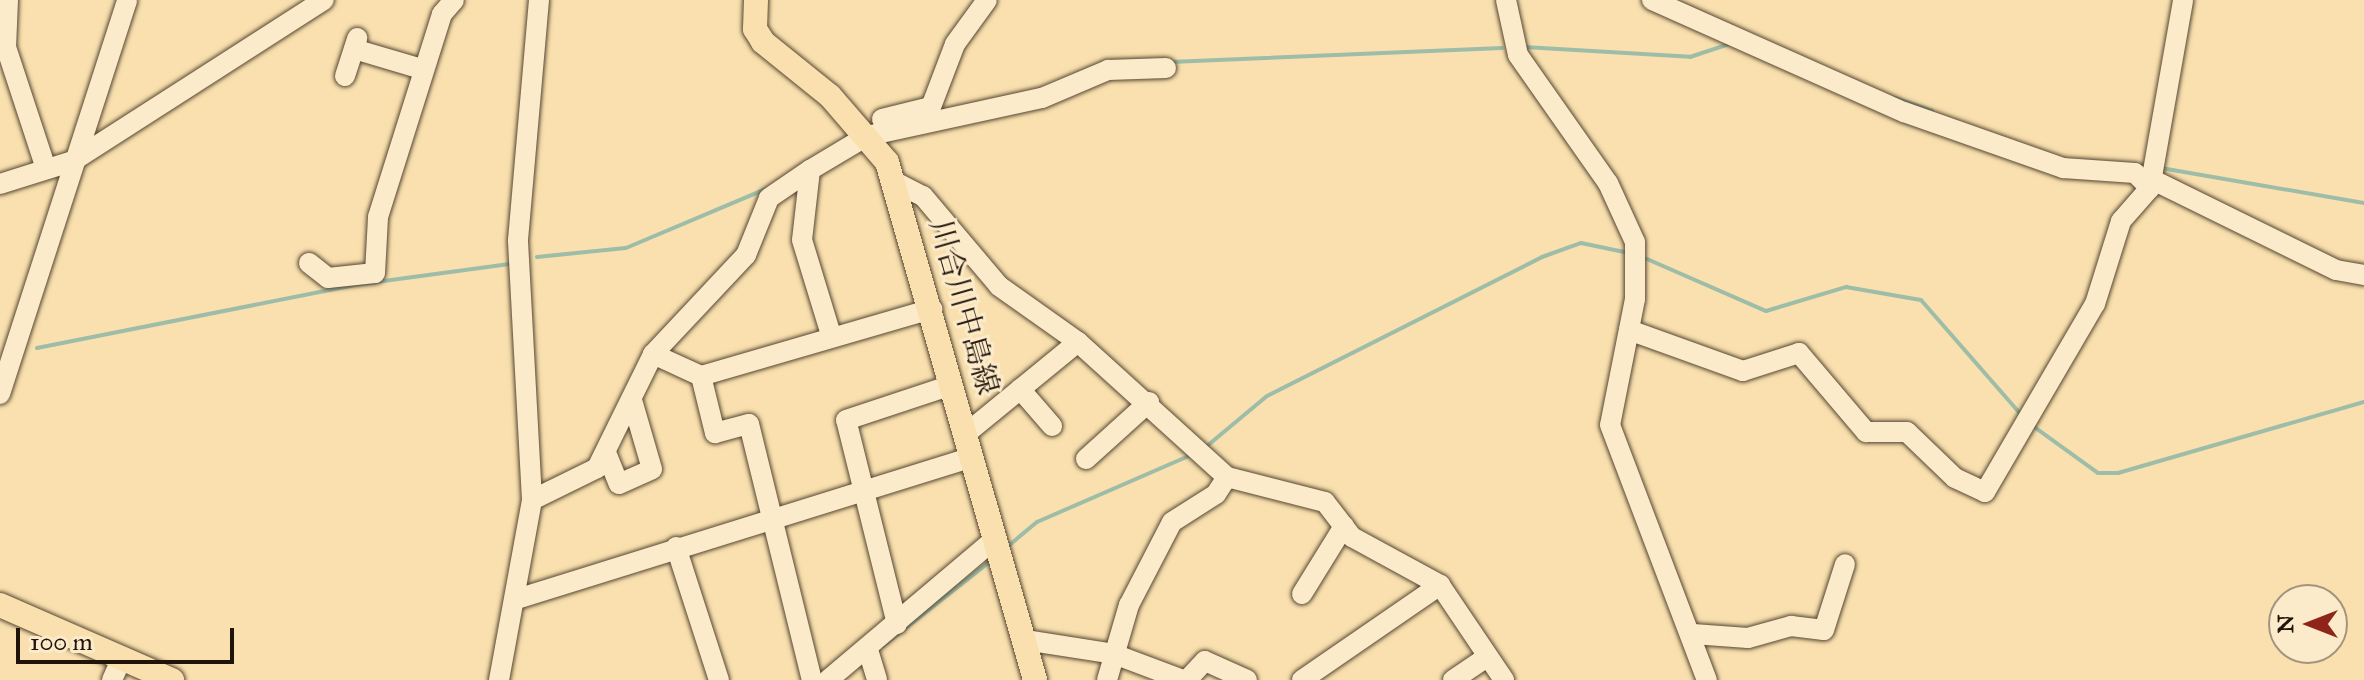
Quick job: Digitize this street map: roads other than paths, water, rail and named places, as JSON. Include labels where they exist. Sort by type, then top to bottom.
[{"type":"main road","name":"川合川中島線","points":[[756,0],[755,29],[763,42],[792,59],[863,130],[895,182],[968,432],[972,457],[1035,680]]},
{"type":"main road","points":[[0,605],[117,669],[172,680]]},
{"type":"street","points":[[8,0],[6,47],[46,169]]},
{"type":"street","points":[[0,394],[127,0]]},
{"type":"street","points":[[0,184],[73,161],[324,0]]},
{"type":"street","points":[[309,263],[328,278],[375,273],[378,217],[422,69],[442,14],[454,0]]},
{"type":"street","points":[[499,680],[520,598],[532,500],[518,240],[539,0]]},
{"type":"street","points":[[532,500],[597,468],[607,455],[653,354],[746,255],[769,198],[863,130],[931,107],[955,44],[987,0]]},
{"type":"street","points":[[1506,0],[1518,55],[1608,183],[1635,242],[1629,330],[1610,425],[1693,634],[1707,680]]},
{"type":"street","points":[[1652,0],[1904,112],[2063,168],[2135,173],[2151,184],[2336,270],[2364,275]]},
{"type":"street","points":[[1629,330],[1743,371],[1799,353],[1866,432],[1907,432],[1955,478],[1985,492],[2095,304],[2121,221],[2151,184],[2183,0]]},
{"type":"street","points":[[345,76],[356,43],[422,69]]},
{"type":"street","points":[[863,130],[1042,98],[1108,70],[1166,68]]},
{"type":"street","points":[[810,170],[802,240],[831,335]]},
{"type":"street","points":[[895,182],[923,196],[999,286],[1078,342],[1149,402],[1227,477],[1325,502],[1344,526],[1440,585],[1484,659],[1504,680]]},
{"type":"street","points":[[653,354],[701,376],[831,335],[932,309]]},
{"type":"street","points":[[968,432],[1078,342]]},
{"type":"street","points":[[701,376],[715,433],[749,424],[812,680]]},
{"type":"street","points":[[897,624],[846,420],[952,385]]},
{"type":"street","points":[[1020,389],[1052,426]]},
{"type":"street","points":[[607,455],[619,484],[652,469],[632,400]]},
{"type":"street","points":[[1086,459],[1149,402]]},
{"type":"street","points":[[520,598],[972,457]]},
{"type":"street","points":[[1107,680],[1129,605],[1172,522],[1216,494],[1227,477]]},
{"type":"street","points":[[1302,594],[1344,526]]},
{"type":"street","points":[[828,680],[868,650],[995,539]]},
{"type":"street","points":[[676,547],[719,680]]},
{"type":"street","points":[[1693,634],[1748,638],[1791,626],[1824,630],[1845,564]]},
{"type":"street","points":[[1302,680],[1440,585]]},
{"type":"street","points":[[1025,640],[1114,654],[1185,680],[1205,661],[1247,680]]},
{"type":"street","points":[[868,650],[877,680]]},
{"type":"street","points":[[1453,680],[1484,659]]},
{"type":"waterway","points":[[1524,47],[1690,57],[1729,44]]},
{"type":"waterway","points":[[1170,62],[1502,48]]},
{"type":"waterway","points":[[1895,98],[1932,111]]},
{"type":"waterway","points":[[2161,168],[2364,203]]},
{"type":"waterway","points":[[537,257],[626,248],[766,189]]},
{"type":"waterway","points":[[1207,446],[1267,396],[1542,257],[1581,243],[1629,253]]},
{"type":"waterway","points":[[1647,259],[1766,311],[1846,287],[1921,300],[2023,417]]},
{"type":"waterway","points":[[37,348],[354,285],[510,264]]},
{"type":"waterway","points":[[2033,426],[2098,473],[2118,473],[2364,402]]},
{"type":"waterway","points":[[1007,547],[1037,522],[1191,455]]},
{"type":"waterway","points":[[883,646],[992,560]]}]
